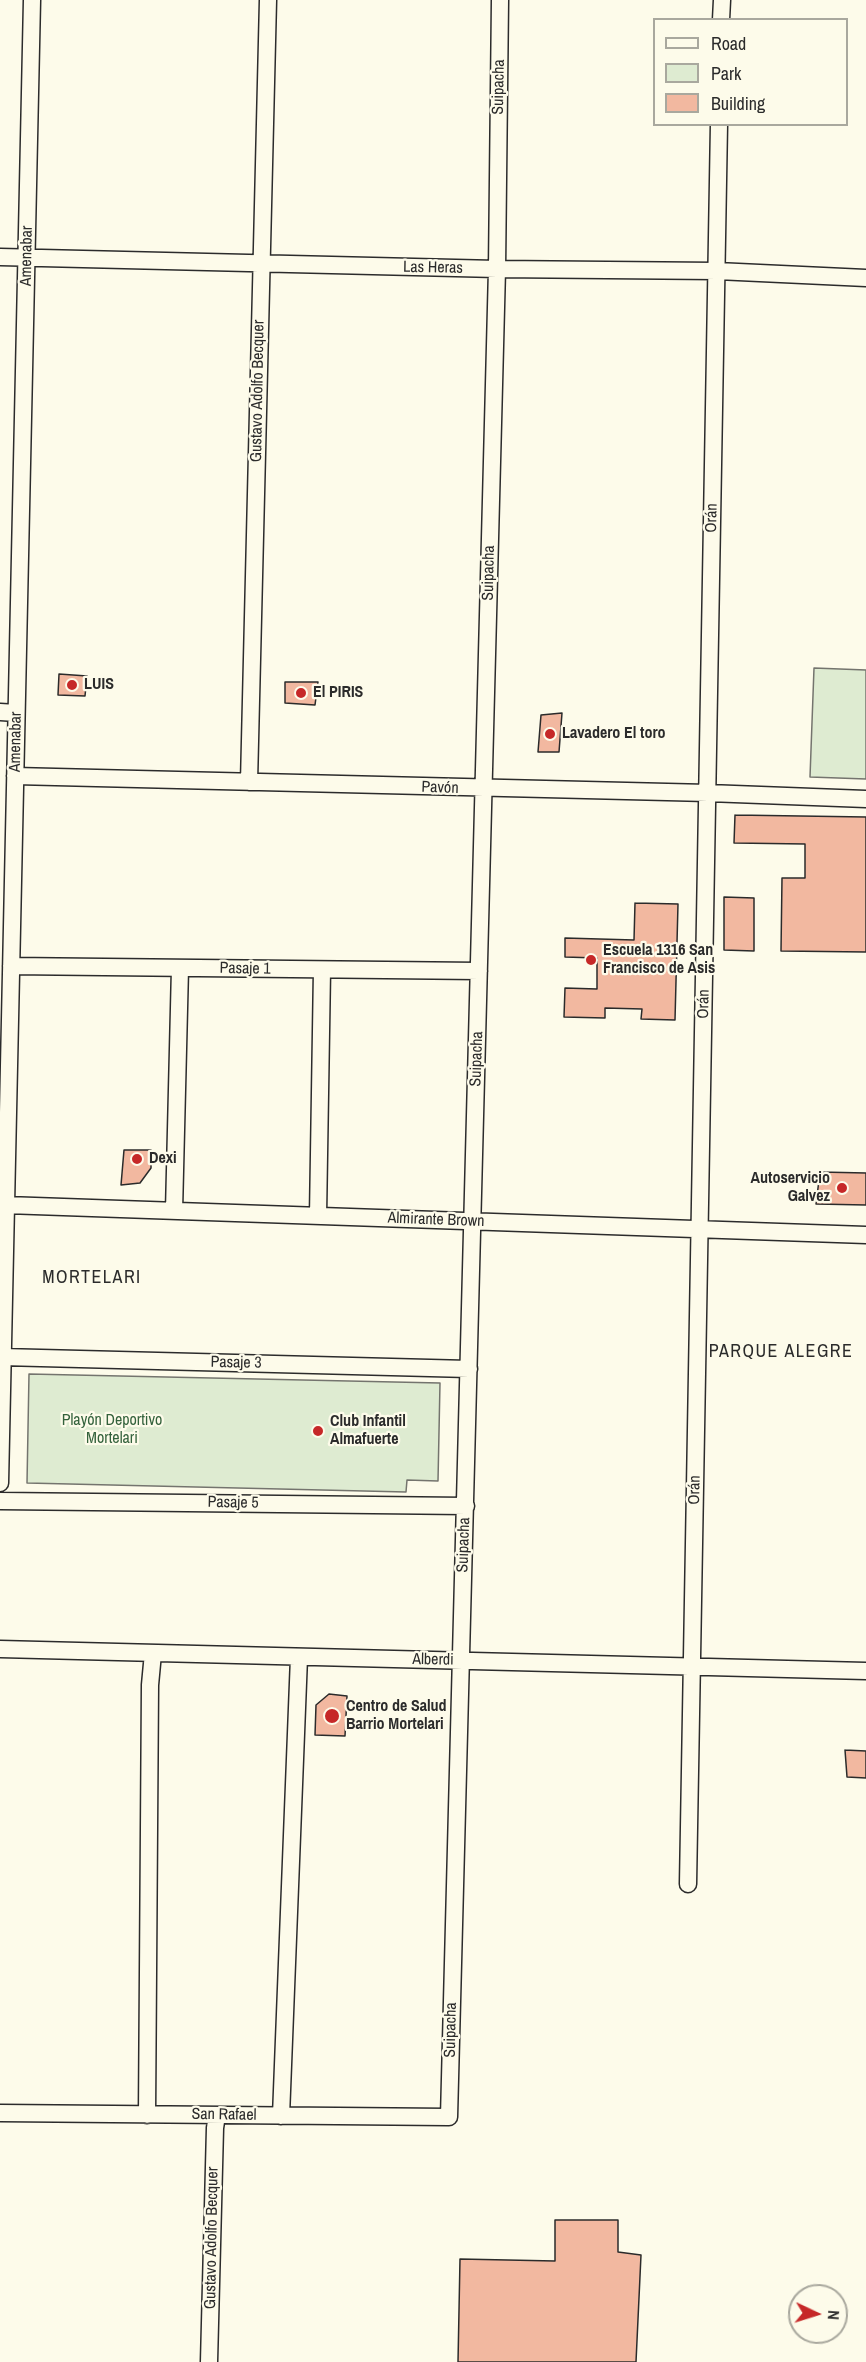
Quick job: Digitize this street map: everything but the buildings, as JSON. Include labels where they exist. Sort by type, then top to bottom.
[{"type":"street","name":"Amenabar","points":[[0,1483],[6,1205],[3,1158],[11,966],[15,776],[8,712],[27,257],[32,0]]},
{"type":"street","name":"Gustavo Adolfo Becquer","points":[[249,782],[268,0]]},
{"type":"street","name":"Suipacha","points":[[449,2117],[496,269],[500,0]]},
{"type":"street","points":[[721,18],[722,0]]},
{"type":"street","name":"Orán","points":[[688,1884],[719,126]]},
{"type":"street","name":"Las Heras","points":[[0,257],[496,269],[717,271],[866,278]]},
{"type":"street","name":"Pavón","points":[[15,776],[866,799]]},
{"type":"street","name":"Pasaje 1","points":[[11,966],[479,971]]},
{"type":"street","points":[[174,1211],[180,968]]},
{"type":"street","points":[[318,1216],[322,970]]},
{"type":"street","name":"Almirante Brown","points":[[6,1205],[866,1236]]},
{"type":"street","name":"Pasaje 3","points":[[2,1358],[469,1369]]},
{"type":"street","name":"Pasaje 5","points":[[0,1501],[466,1506]]},
{"type":"street","name":"Alberdi","points":[[0,1649],[866,1671]]},
{"type":"street","points":[[147,2115],[150,1685],[153,1653]]},
{"type":"street","points":[[281,2116],[299,1657]]},
{"type":"street","name":"San Rafael","points":[[0,2113],[449,2117]]},
{"type":"street","name":"Gustavo Adolfo Becquer","points":[[209,2362],[217,2115]]},
{"type":"green space","points":[[814,668],[866,670],[866,779],[810,777]]},
{"type":"green space","name":"Playón Deportivo Mortelari","points":[[29,1374],[440,1383],[438,1481],[407,1480],[406,1492],[27,1483]]},
{"type":"place","name":"LUIS","points":[[72,685]]},
{"type":"place","name":"El PIRIS","points":[[301,693]]},
{"type":"place","name":"Lavadero El toro","points":[[550,734]]},
{"type":"place","name":"Escuela 1316 San Francisco de Asis","points":[[591,960]]},
{"type":"place","name":"Dexi","points":[[137,1159]]},
{"type":"place","name":"Autoservicio Galvez","points":[[842,1188]]},
{"type":"place","name":"Club Infantil Almafuerte","points":[[318,1431]]},
{"type":"place","name":"Centro de Salud Barrio Mortelari","points":[[332,1716]]},
{"type":"district","name":"MORTELARI","points":[[92,1278]]},
{"type":"district","name":"PARQUE ALEGRE","points":[[781,1352]]}]
